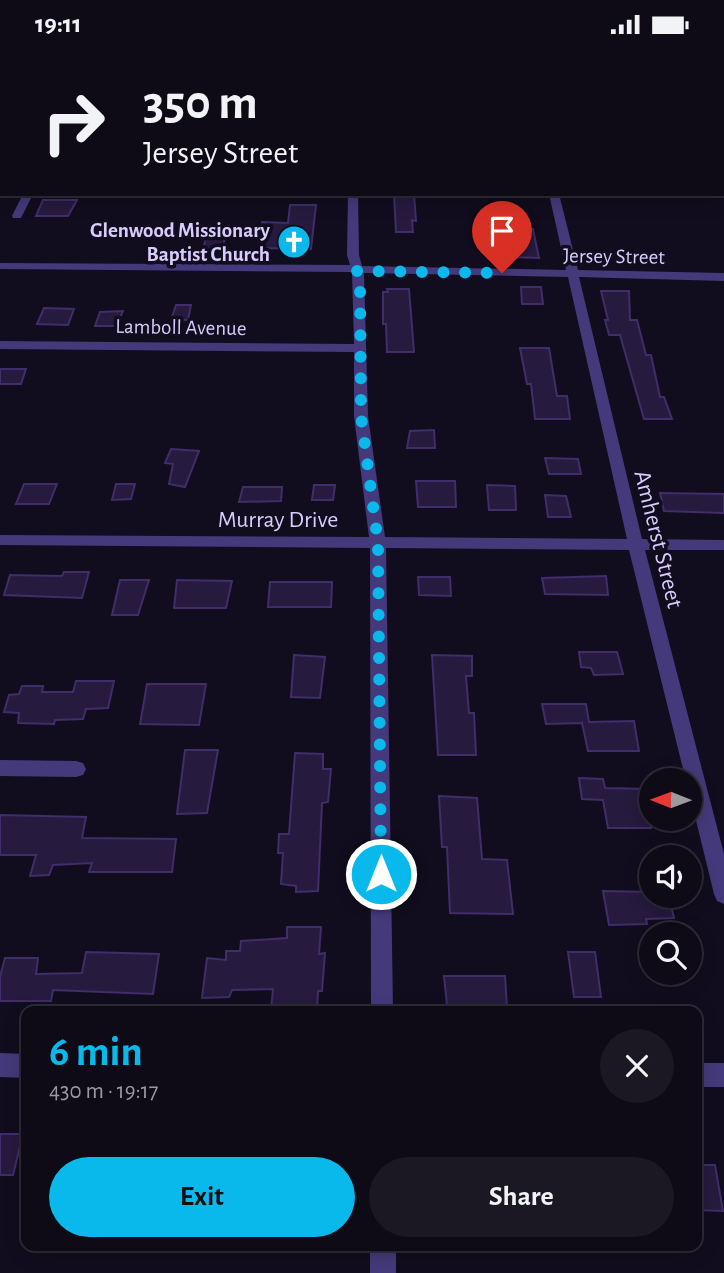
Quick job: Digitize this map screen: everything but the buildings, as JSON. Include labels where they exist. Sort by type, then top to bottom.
[{"type":"street","points":[[17,216],[27,196]]},
{"type":"street","points":[[353,196],[353,255],[360,279],[363,440],[378,543],[382,1006]]},
{"type":"street","name":"Amherst Street","points":[[554,196],[636,545],[724,894]]},
{"type":"street","name":"Jersey Street","points":[[0,266],[724,277]]},
{"type":"street","name":"Lamboll Avenue","points":[[0,345],[361,348]]},
{"type":"street","name":"Murray Drive","points":[[0,540],[724,545]]},
{"type":"street","points":[[0,768],[76,769]]},
{"type":"street","points":[[0,1065],[21,1066]]},
{"type":"street","points":[[702,1075],[724,1075]]},
{"type":"street","points":[[383,1251],[383,1273]]},
{"type":"place","name":"Glenwood Missionary Baptist Church","points":[[294,242]]},
{"type":"route","points":[[381,874],[378,543],[361,416],[360,279],[357,271],[502,273]]}]
